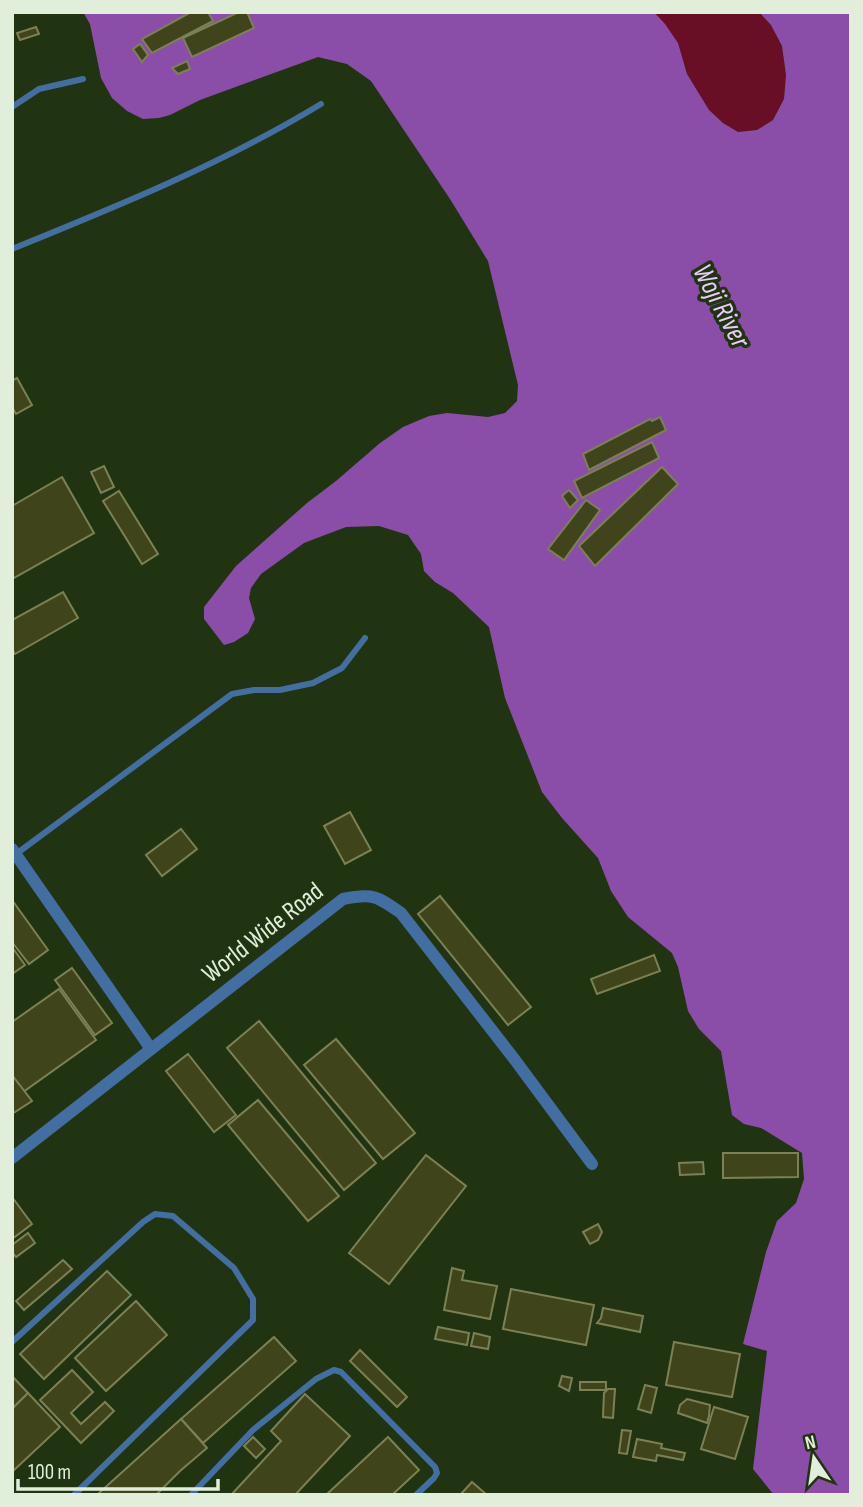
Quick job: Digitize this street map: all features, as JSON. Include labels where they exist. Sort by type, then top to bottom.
[{"type":"street","points":[[14,851],[151,1049]]},
{"type":"street","name":"World Wide Road","points":[[12,1158],[343,900],[363,895],[380,898],[401,913],[592,1164]]},
{"type":"lane","points":[[12,107],[39,89],[83,79]]},
{"type":"lane","points":[[12,249],[143,196],[293,121],[321,104]]},
{"type":"lane","points":[[14,851],[232,694],[254,690],[280,691],[313,683],[342,668],[365,638]]},
{"type":"lane","points":[[12,1342],[155,1214],[173,1216],[234,1268],[253,1298],[253,1320],[74,1495]]},
{"type":"lane","points":[[191,1495],[253,1430],[316,1379],[334,1370],[341,1372],[435,1467],[437,1473],[434,1478],[416,1495]]},
{"type":"lane","points":[[424,1488],[431,1495]]},
{"type":"shaded area","points":[[654,12],[759,12],[771,25],[782,46],[786,75],[784,99],[773,120],[757,130],[738,132],[723,123],[709,110],[687,74],[678,43]]},
{"type":"water","name":"Woji River","points":[[83,12],[654,12],[678,43],[687,74],[709,110],[738,132],[757,130],[773,120],[784,99],[786,75],[782,46],[771,25],[759,12],[851,12],[851,1495],[774,1495],[753,1469],[767,1351],[743,1344],[766,1252],[777,1221],[796,1203],[804,1179],[802,1153],[761,1128],[744,1124],[732,1115],[721,1051],[699,1029],[688,1011],[672,953],[628,917],[611,891],[598,858],[542,792],[505,698],[489,627],[453,593],[435,582],[424,571],[421,554],[408,535],[379,526],[346,527],[304,543],[261,574],[251,588],[249,598],[255,619],[248,633],[234,642],[224,645],[204,619],[204,607],[236,566],[380,443],[403,427],[429,416],[447,413],[488,417],[505,413],[517,401],[518,385],[488,261],[371,81],[347,64],[318,57],[200,100],[170,115],[143,119],[127,111],[112,98],[101,78],[90,24]]},
{"type":"building","points":[[191,12],[208,12],[213,21],[152,53],[142,39]]},
{"type":"building","points":[[239,12],[247,12],[254,28],[192,57],[183,38]]},
{"type":"building","points":[[36,27],[39,34],[20,40],[17,33]]},
{"type":"building","points":[[140,44],[148,55],[142,62],[133,49]]},
{"type":"building","points":[[187,61],[190,69],[178,74],[172,68]]},
{"type":"building","points":[[17,378],[32,405],[16,414],[12,407],[12,381]]},
{"type":"building","points":[[660,417],[666,430],[589,470],[583,454],[650,419],[652,421]]},
{"type":"building","points":[[652,442],[659,458],[582,498],[574,481]]},
{"type":"building","points":[[104,466],[114,487],[101,493],[91,472]]},
{"type":"building","points":[[662,467],[678,484],[595,566],[579,546]]},
{"type":"building","points":[[62,477],[94,533],[12,579],[12,506]]},
{"type":"building","points":[[569,490],[578,500],[570,508],[562,496]]},
{"type":"building","points":[[119,491],[158,554],[142,564],[103,501]]},
{"type":"building","points":[[586,500],[600,510],[564,560],[548,549]]},
{"type":"building","points":[[63,592],[78,618],[15,654],[12,649],[12,620]]},
{"type":"building","points":[[350,812],[371,850],[345,864],[324,826]]},
{"type":"building","points":[[181,829],[197,849],[162,876],[146,855]]},
{"type":"building","points":[[440,896],[531,1007],[508,1025],[418,914]]},
{"type":"building","points":[[12,900],[48,950],[29,964],[12,942]]},
{"type":"building","points":[[12,947],[25,965],[12,974]]},
{"type":"building","points":[[654,955],[660,971],[597,994],[591,979]]},
{"type":"building","points":[[72,968],[112,1023],[95,1035],[55,980]]},
{"type":"building","points":[[59,989],[96,1040],[23,1092],[12,1077],[12,1022]]},
{"type":"building","points":[[259,1021],[376,1163],[344,1190],[227,1048]]},
{"type":"building","points":[[336,1039],[415,1133],[383,1159],[304,1065]]},
{"type":"building","points":[[188,1054],[236,1115],[214,1132],[166,1071]]},
{"type":"building","points":[[12,1075],[32,1101],[12,1114]]},
{"type":"building","points":[[258,1100],[339,1196],[308,1221],[228,1125]]},
{"type":"building","points":[[723,1153],[798,1153],[798,1177],[723,1178]]},
{"type":"building","points":[[426,1155],[466,1186],[389,1284],[349,1253]]},
{"type":"building","points":[[703,1162],[704,1174],[680,1175],[679,1163]]},
{"type":"building","points":[[12,1197],[32,1224],[12,1239]]},
{"type":"building","points":[[598,1224],[602,1232],[598,1240],[590,1244],[583,1232]]},
{"type":"building","points":[[28,1233],[35,1243],[16,1257],[12,1252],[12,1245]]},
{"type":"building","points":[[63,1260],[72,1269],[24,1310],[16,1301]]},
{"type":"building","points":[[452,1268],[464,1271],[462,1280],[497,1286],[490,1319],[444,1310]]},
{"type":"building","points":[[107,1271],[131,1295],[44,1379],[20,1354]]},
{"type":"building","points":[[511,1289],[594,1305],[586,1345],[503,1329]]},
{"type":"building","points":[[136,1301],[167,1335],[106,1391],[75,1358]]},
{"type":"building","points":[[603,1308],[643,1316],[640,1332],[597,1323]]},
{"type":"building","points":[[438,1327],[469,1333],[467,1345],[435,1339]]},
{"type":"building","points":[[474,1333],[490,1337],[488,1349],[471,1346]]},
{"type":"building","points":[[274,1337],[296,1361],[203,1443],[181,1419]]},
{"type":"building","points":[[674,1342],[740,1354],[732,1397],[666,1385]]},
{"type":"building","points":[[360,1350],[407,1397],[397,1407],[350,1361]]},
{"type":"building","points":[[72,1370],[93,1392],[71,1413],[81,1424],[105,1402],[114,1411],[81,1443],[40,1400]]},
{"type":"building","points":[[12,1376],[28,1393],[12,1409]]},
{"type":"building","points":[[562,1376],[572,1378],[569,1391],[559,1386]]},
{"type":"building","points":[[580,1382],[606,1382],[606,1390],[580,1390]]},
{"type":"building","points":[[645,1385],[657,1388],[651,1413],[638,1409]]},
{"type":"building","points":[[608,1389],[615,1389],[613,1418],[603,1417],[604,1393]]},
{"type":"building","points":[[28,1393],[60,1427],[12,1472],[12,1409]]},
{"type":"building","points":[[305,1394],[350,1436],[295,1495],[231,1495],[281,1441],[271,1431]]},
{"type":"building","points":[[687,1399],[710,1405],[707,1423],[678,1413],[680,1405]]},
{"type":"building","points":[[714,1407],[748,1417],[735,1459],[701,1449]]},
{"type":"building","points":[[181,1419],[207,1448],[156,1495],[99,1493]]},
{"type":"building","points":[[622,1430],[631,1431],[627,1454],[619,1453]]},
{"type":"building","points":[[253,1437],[265,1449],[256,1458],[244,1446]]},
{"type":"building","points":[[388,1437],[419,1470],[392,1495],[326,1495]]},
{"type":"building","points":[[637,1439],[662,1444],[661,1448],[685,1453],[683,1460],[657,1455],[656,1461],[633,1457]]},
{"type":"building","points":[[472,1482],[487,1495],[460,1495]]}]
